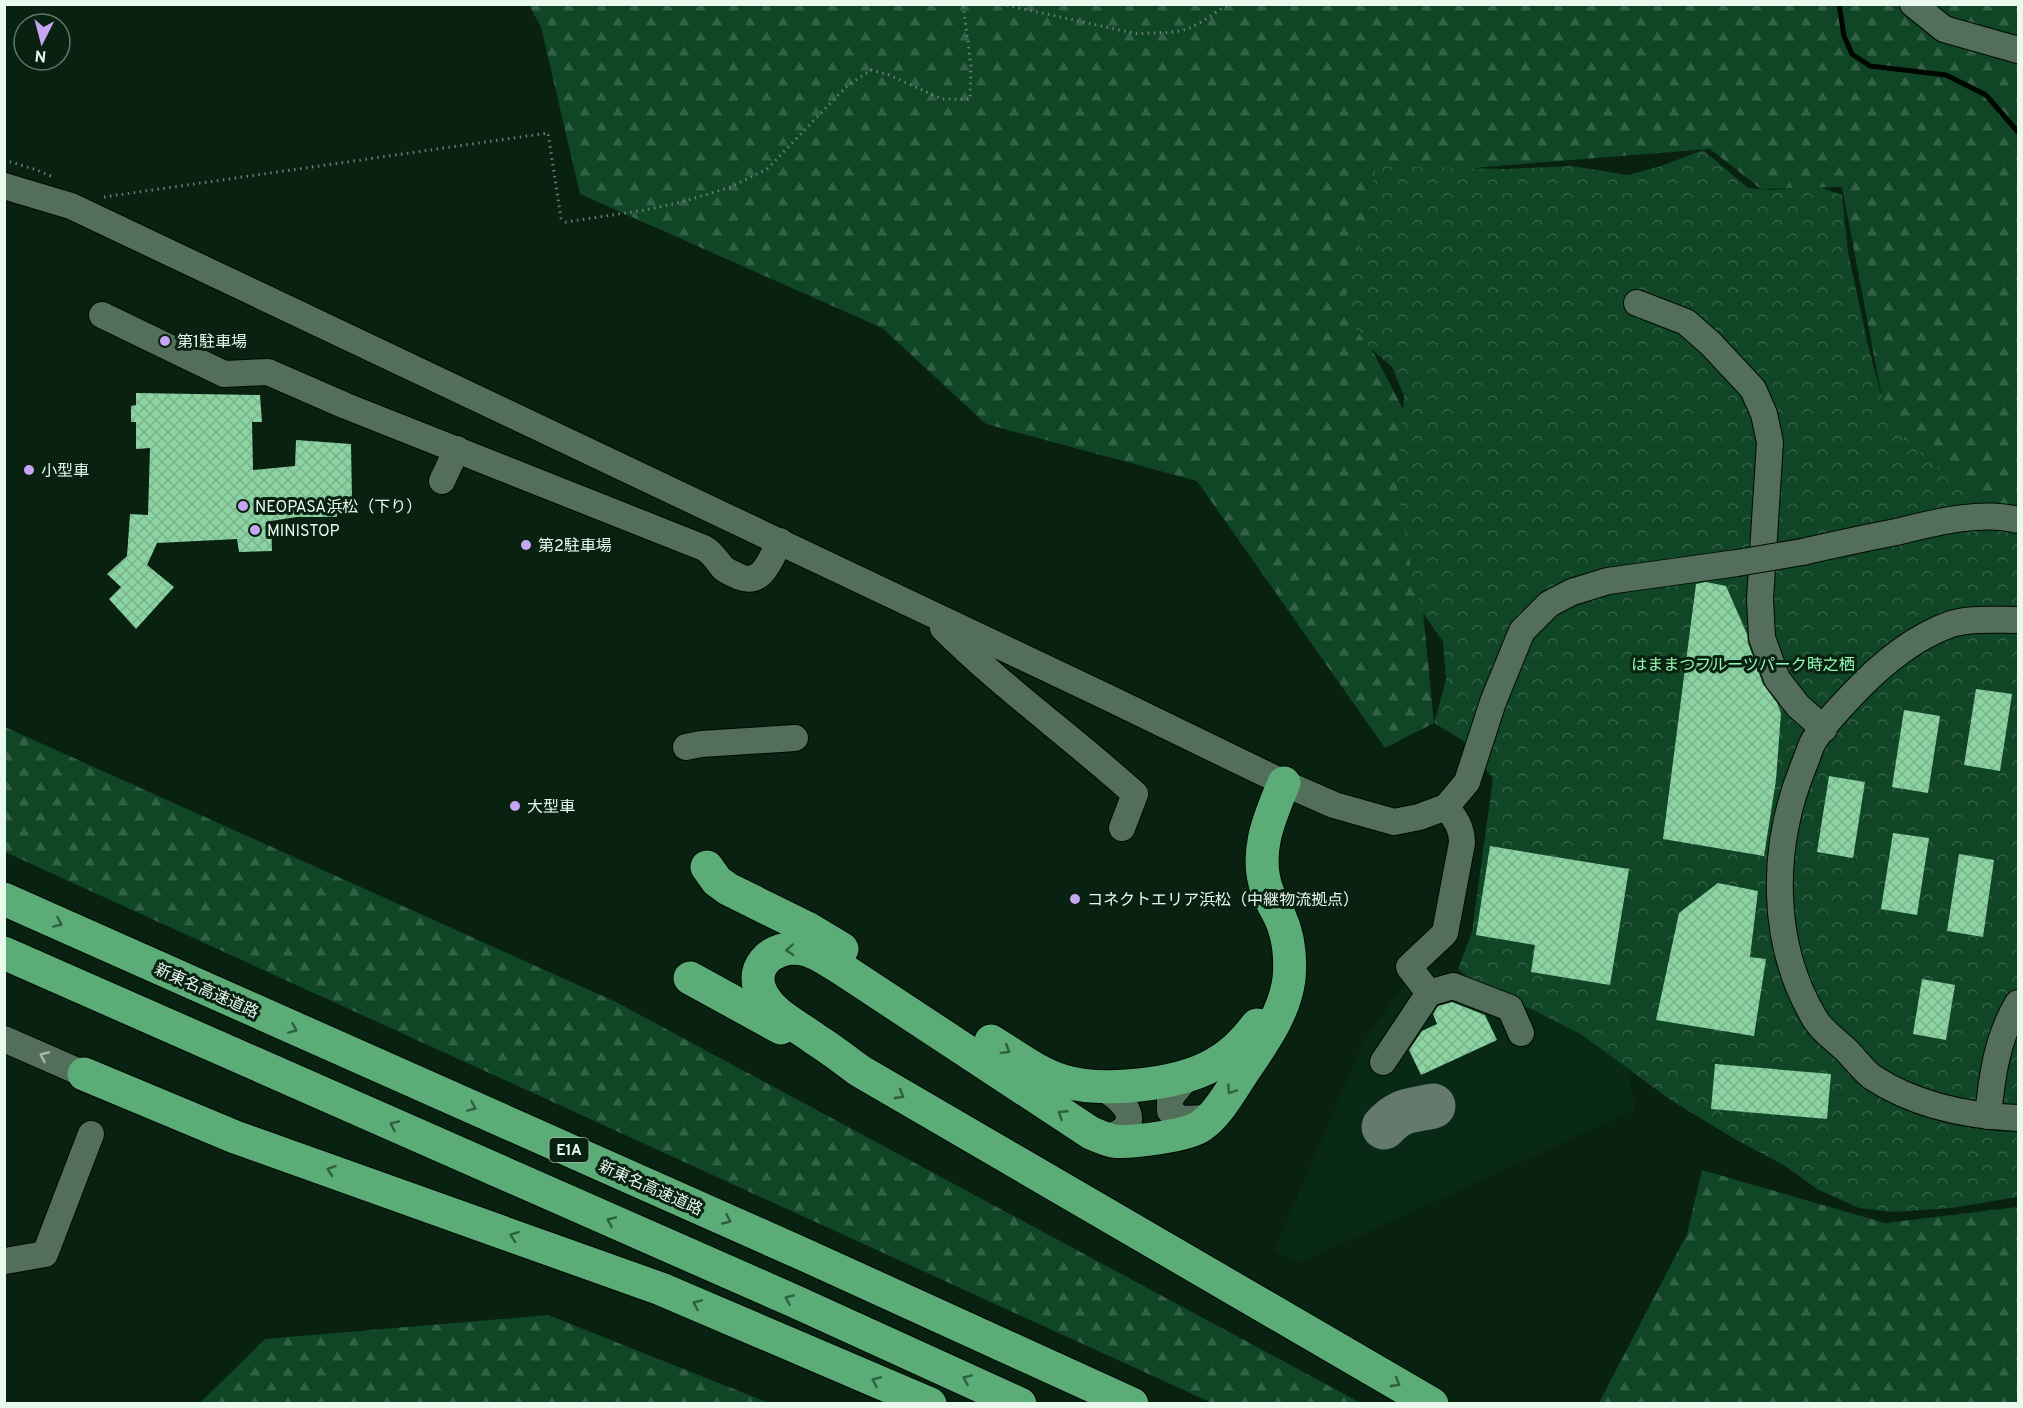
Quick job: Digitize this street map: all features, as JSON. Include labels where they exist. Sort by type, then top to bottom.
[{"type":"highway","points":[[707,867],[717,881],[728,889],[815,932],[1034,1068],[1061,1081],[1087,1086],[1131,1085],[1188,1076],[1215,1064],[1240,1045],[1261,1021],[1273,995],[1276,980],[1276,949],[1272,933],[1255,894],[1249,865],[1252,831],[1275,779]]},
{"type":"highway","points":[[860,1071],[779,1014],[764,998],[758,978],[764,960],[772,953],[781,949],[803,949],[826,959],[1081,1127],[1103,1138],[1129,1141],[1179,1134],[1201,1126],[1210,1118],[1272,1027],[1287,994],[1290,961],[1286,930],[1267,891],[1262,863],[1275,779]]},
{"type":"highway","name":"新東名高速道路","points":[[4,899],[805,1255],[1132,1404]]},
{"type":"highway","points":[[4,953],[794,1301],[1020,1404]]},
{"type":"highway","points":[[690,978],[860,1071],[1431,1404]]},
{"type":"highway","points":[[84,1074],[235,1137],[662,1289],[930,1404]]},
{"type":"street","points":[[1913,4],[1944,29],[2019,50]]},
{"type":"street","points":[[4,186],[81,211],[780,541],[1275,779],[1334,805],[1394,822],[1419,817],[1446,807],[1467,782],[1493,702],[1522,631],[1549,604],[1572,592],[1608,581],[1802,552],[1930,524],[1969,518],[2019,520]]},
{"type":"street","points":[[1637,303],[1686,322],[1734,366],[1754,389],[1764,414],[1770,442],[1760,599],[1762,638],[1777,679],[1798,706],[1824,729]]},
{"type":"street","points":[[102,315],[224,374],[268,372],[346,406],[704,548],[712,552],[723,567],[732,574],[744,579],[755,579],[763,573],[780,541]]},
{"type":"street","points":[[442,482],[457,449]]},
{"type":"street","points":[[930,615],[978,661],[1135,794],[1122,828]]},
{"type":"street","points":[[2019,620],[1985,620],[1953,624],[1920,638],[1871,675],[1838,710],[1812,744],[1787,816],[1780,858],[1780,918],[1800,990],[1816,1021],[1871,1076],[1904,1094],[1942,1109],[2019,1118]]},
{"type":"street","points":[[687,747],[701,744],[795,738]]},
{"type":"street","points":[[1430,993],[1409,967],[1445,933],[1462,843],[1462,832],[1456,819],[1446,807]]},
{"type":"street","points":[[1383,1062],[1430,993],[1453,986],[1510,1008],[1521,1033]]},
{"type":"street","points":[[1988,1116],[1998,1049],[2019,1003]]},
{"type":"street","points":[[4,1039],[84,1074]]},
{"type":"street","points":[[1188,1076],[1170,1098],[1170,1111],[1180,1119],[1210,1118]]},
{"type":"street","points":[[1100,1087],[1112,1093],[1124,1104],[1129,1118],[1127,1125],[1121,1131],[1103,1138]]},
{"type":"street","points":[[5,1262],[45,1254],[92,1134]]},
{"type":"path","points":[[100,196],[108,198],[548,133],[561,218],[566,222],[682,202],[730,188],[767,169],[847,86],[871,70],[889,75],[942,99],[970,99],[971,66],[963,4]]},
{"type":"path","points":[[1001,4],[1138,34],[1188,29],[1229,4]]},
{"type":"path","points":[[4,160],[55,178]]},
{"type":"shaded area","points":[[1430,968],[1533,1010],[1582,1035],[1628,1069],[1635,1110],[1302,1262],[1274,1251],[1363,1043],[1400,990]]},
{"type":"green space","points":[[529,5],[2018,5],[2018,517],[1938,483],[1886,419],[1842,187],[1761,189],[1710,149],[1384,175],[1347,302],[1403,409],[1434,723],[1385,748],[1197,481],[986,424],[882,328],[580,194],[541,27]]},
{"type":"green space","name":"はままつフルーツパーク時之栖","points":[[1703,150],[1748,188],[1775,190],[1813,185],[1842,195],[1848,252],[1868,345],[1881,394],[1903,438],[1942,472],[1988,501],[2018,527],[2018,1197],[1951,1208],[1894,1212],[1859,1208],[1817,1189],[1785,1166],[1672,1101],[1582,1035],[1533,1010],[1478,987],[1458,969],[1472,932],[1493,778],[1462,740],[1434,723],[1446,680],[1443,642],[1423,613],[1412,575],[1397,484],[1404,396],[1392,367],[1367,345],[1348,316],[1346,286],[1368,217],[1376,166],[1507,169],[1572,166],[1628,175],[1661,166]]},
{"type":"green space","points":[[5,727],[616,1002],[1361,1403],[1212,1403],[5,852]]},
{"type":"green space","points":[[1702,1170],[1885,1223],[2018,1207],[2018,1403],[1599,1403],[1687,1234]]},
{"type":"green space","points":[[548,1315],[769,1403],[200,1403],[265,1339]]},
{"type":"building","name":"NEOPASA浜松（下り）","points":[[136,393],[260,395],[262,422],[252,422],[253,470],[295,466],[296,440],[351,444],[352,500],[338,500],[337,517],[297,517],[271,521],[272,551],[239,552],[237,539],[157,543],[147,565],[174,587],[136,629],[109,599],[121,587],[107,574],[127,556],[130,514],[148,515],[150,448],[136,449],[136,422],[131,422],[131,406],[136,405]]},
{"type":"building","points":[[1706,582],[1726,586],[1747,634],[1763,684],[1777,703],[1781,713],[1776,780],[1764,856],[1663,839],[1696,584]]},
{"type":"building","points":[[1976,689],[2012,694],[2000,771],[1964,765]]},
{"type":"building","points":[[1904,710],[1940,716],[1928,793],[1892,787]]},
{"type":"building","points":[[1829,776],[1865,782],[1853,858],[1817,852]]},
{"type":"building","points":[[1893,833],[1929,838],[1917,915],[1881,909]]},
{"type":"building","points":[[1490,846],[1629,869],[1610,985],[1531,972],[1535,945],[1476,935]]},
{"type":"building","points":[[1959,854],[1994,860],[1983,937],[1947,931]]},
{"type":"building","points":[[1718,883],[1758,891],[1750,957],[1766,959],[1754,1036],[1656,1020],[1679,913]]},
{"type":"building","points":[[1922,979],[1955,985],[1946,1040],[1913,1034]]},
{"type":"building","points":[[1452,1002],[1485,1015],[1497,1040],[1421,1075],[1409,1050],[1422,1031],[1437,1024],[1433,1014],[1438,1006]]},
{"type":"building","points":[[1715,1064],[1831,1074],[1827,1119],[1711,1109]]},
{"type":"waterway","points":[[1839,4],[1844,36],[1852,54],[1870,66],[1946,75],[1986,95],[2018,132]]},
{"type":"taxiway","points":[[1384,1127],[1401,1114],[1433,1106]]},
{"type":"place","name":"第1駐車場","points":[[165,341]]},
{"type":"place","name":"小型車","points":[[29,470]]},
{"type":"place","name":"NEOPASA浜松（下り）","points":[[243,506]]},
{"type":"place","name":"MINISTOP","points":[[255,530]]},
{"type":"place","name":"第2駐車場","points":[[526,545]]},
{"type":"place","name":"大型車","points":[[515,806]]},
{"type":"place","name":"コネクトエリア浜松（中継物流拠点）","points":[[1075,899]]}]
